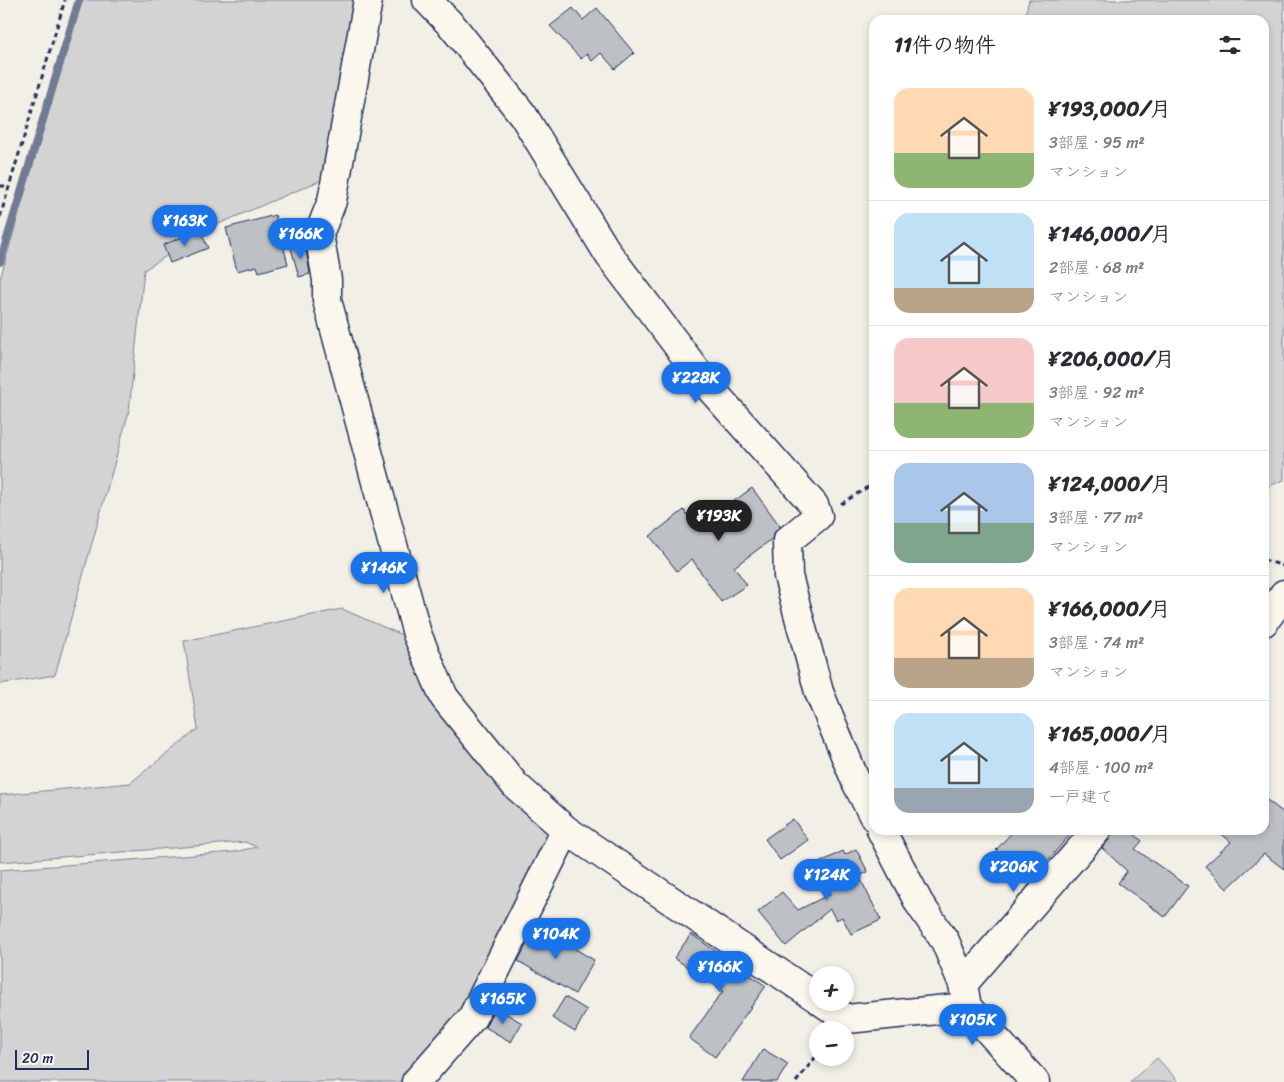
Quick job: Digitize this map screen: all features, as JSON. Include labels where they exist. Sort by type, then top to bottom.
[{"type":"street","points":[[368,0],[332,201],[319,234],[327,280],[327,300],[417,634],[444,697],[515,785],[566,830],[809,993]]},
{"type":"street","points":[[427,0],[454,28],[523,115],[608,255],[708,386],[814,505],[818,516],[787,541],[788,576],[819,692],[857,784],[869,807]]},
{"type":"street","points":[[1269,615],[1284,594]]},
{"type":"street","points":[[416,1082],[472,1018],[566,830]]},
{"type":"street","points":[[884,835],[919,903],[945,941],[965,996],[1035,1082]]},
{"type":"street","points":[[835,1011],[847,1019],[965,996],[1093,835]]},
{"type":"path","points":[[0,217],[65,0]]},
{"type":"path","points":[[0,186],[9,186]]},
{"type":"path","points":[[818,516],[869,486]]},
{"type":"path","points":[[1269,562],[1284,566]]},
{"type":"path","points":[[796,1082],[809,1065]]},
{"type":"shaded area","points":[[81,0],[364,0],[331,176],[216,225],[144,270],[129,411],[55,675],[0,684],[0,279]]},
{"type":"shaded area","points":[[1029,0],[1284,0],[1284,480],[1269,486],[1269,15],[1025,15]]},
{"type":"shaded area","points":[[342,609],[416,641],[554,822],[508,942],[411,1082],[0,1082],[0,870],[234,852],[257,847],[245,842],[0,862],[0,795],[130,783],[198,729],[184,641]]},
{"type":"shaded area","points":[[1157,1058],[1179,1082],[1130,1082]]},
{"type":"building","points":[[573,8],[583,20],[597,8],[634,53],[615,69],[601,53],[592,61],[587,54],[581,59],[550,26]]},
{"type":"building","points":[[275,215],[288,264],[259,272],[257,266],[237,271],[226,228]]},
{"type":"building","points":[[200,230],[208,248],[170,263],[163,245]]},
{"type":"building","points":[[305,244],[310,274],[299,277],[291,248]]},
{"type":"building","points":[[752,488],[780,526],[773,534],[772,539],[734,567],[747,585],[721,602],[692,559],[677,571],[650,536],[684,510],[697,528]]},
{"type":"building","points":[[1269,802],[1284,813],[1284,869],[1264,854],[1227,889],[1205,866],[1231,842],[1223,835],[1269,835]]},
{"type":"building","points":[[793,819],[808,840],[780,860],[765,839]]},
{"type":"building","points":[[1010,835],[1070,835],[1031,880],[996,850]]},
{"type":"building","points":[[1110,835],[1135,835],[1142,841],[1135,849],[1188,886],[1165,917],[1118,883],[1127,871],[1102,848]]},
{"type":"building","points":[[856,849],[868,872],[859,876],[881,920],[851,934],[842,917],[836,920],[830,909],[786,946],[758,912],[782,892],[798,910],[830,894],[815,865],[843,851],[845,855]]},
{"type":"building","points":[[536,926],[594,960],[575,994],[518,961]]},
{"type":"building","points":[[691,934],[766,986],[715,1057],[689,1038],[723,991],[674,958]]},
{"type":"building","points":[[565,997],[587,1010],[575,1032],[552,1018]]},
{"type":"building","points":[[495,1007],[522,1023],[511,1042],[485,1027]]},
{"type":"building","points":[[763,1049],[788,1064],[777,1082],[743,1082]]},
{"type":"waterway","points":[[0,262],[79,0]]}]
